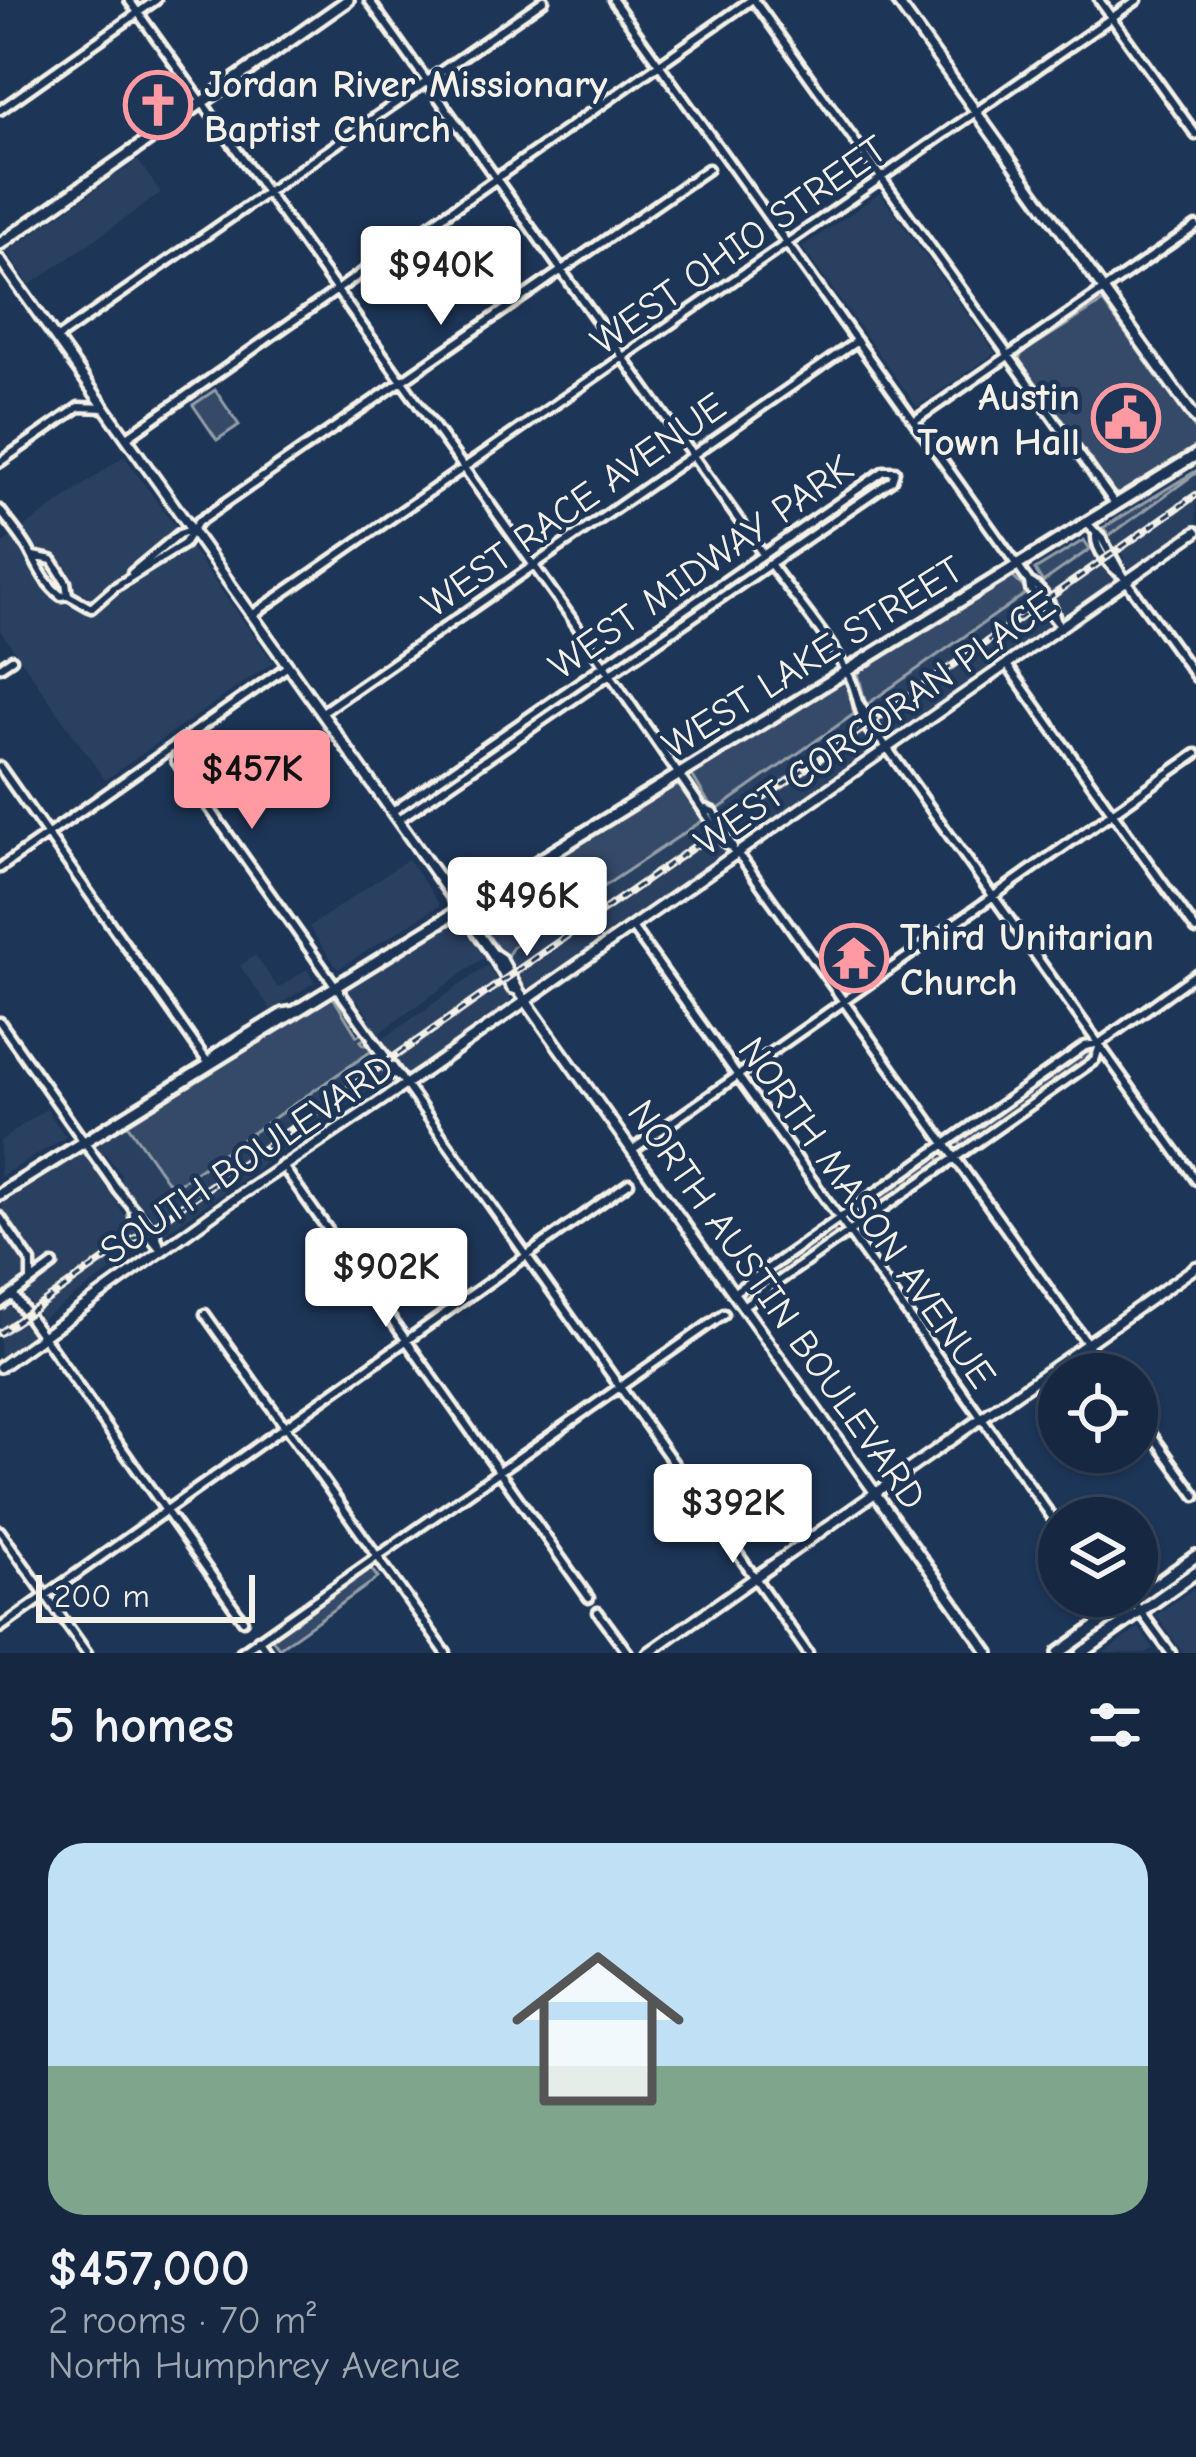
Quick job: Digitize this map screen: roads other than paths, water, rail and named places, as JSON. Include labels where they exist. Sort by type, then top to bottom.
[{"type":"main road","points":[[0,244],[348,0]]},
{"type":"main road","name":"WEST LAKE STREET","points":[[0,1194],[209,1064],[217,1054],[283,1014],[295,1012],[1196,455]]},
{"type":"main road","points":[[1158,1583],[1196,1556]]},
{"type":"main road","points":[[1158,1599],[1196,1572]]},
{"type":"main road","points":[[1059,1653],[1110,1617]]},
{"type":"main road","points":[[1082,1653],[1133,1617]]},
{"type":"street","points":[[129,0],[680,773],[713,812],[1094,1353]]},
{"type":"street","points":[[0,110],[156,0]]},
{"type":"street","points":[[369,0],[846,670],[857,699],[856,711],[874,737],[885,745],[1196,1180]]},
{"type":"street","points":[[56,339],[544,0]]},
{"type":"street","points":[[613,0],[1017,565],[1047,614],[1059,624]]},
{"type":"street","points":[[126,438],[752,0],[1115,504]]},
{"type":"street","points":[[896,0],[1196,419]]},
{"type":"street","points":[[1099,0],[1195,131]]},
{"type":"street","name":"WEST OHIO STREET","points":[[252,615],[1137,0]]},
{"type":"street","points":[[0,510],[44,580],[61,596],[92,608],[178,534],[192,530],[708,169]]},
{"type":"street","points":[[914,422],[1196,226]]},
{"type":"street","name":"NORTH AUSTIN BOULEVARD","points":[[0,260],[492,952],[512,988],[526,1001],[989,1653]]},
{"type":"street","name":"WEST RACE AVENUE","points":[[321,712],[857,341]]},
{"type":"street","points":[[0,462],[79,407],[105,408]]},
{"type":"street","name":"WEST MIDWAY PARK","points":[[884,471],[895,471],[892,480],[395,816],[845,497],[884,471]]},
{"type":"street","points":[[845,497],[852,507]]},
{"type":"street","points":[[1086,522],[1114,570],[1125,578],[1196,677]]},
{"type":"street","name":"WEST CORCORAN PLACE","points":[[526,1001],[885,745],[1196,532]]},
{"type":"street","points":[[33,556],[52,560],[68,595]]},
{"type":"street","points":[[0,667],[12,658]]},
{"type":"street","points":[[1007,664],[1196,930]]},
{"type":"street","points":[[0,868],[288,666]]},
{"type":"street","points":[[177,744],[176,761],[808,1653]]},
{"type":"street","points":[[632,1150],[1196,754]]},
{"type":"street","points":[[0,767],[209,1064]]},
{"type":"street","name":"NORTH MASON AVENUE","points":[[632,927],[1038,1498]]},
{"type":"street","points":[[733,1292],[1196,974]]},
{"type":"street","name":"SOUTH BOULEVARD","points":[[0,1367],[282,1165],[526,1001]]},
{"type":"street","points":[[0,1022],[161,1250]]},
{"type":"street","points":[[743,1306],[1094,1060],[1101,1052],[1100,1043]]},
{"type":"street","points":[[282,1165],[589,1598]]},
{"type":"street","points":[[0,1628],[629,1184]]},
{"type":"street","points":[[0,1217],[31,1262],[31,1281]]},
{"type":"street","points":[[0,1304],[53,1265]]},
{"type":"street","points":[[648,1653],[1196,1268]]},
{"type":"street","points":[[13,1294],[243,1620]]},
{"type":"street","points":[[205,1314],[446,1653]]},
{"type":"street","points":[[240,1653],[724,1314]]},
{"type":"street","points":[[1158,1443],[1196,1496]]},
{"type":"street","points":[[0,1531],[87,1653]]},
{"type":"street","points":[[598,1612],[628,1653]]},
{"type":"street","points":[[1145,1617],[1171,1653]]},
{"type":"street","points":[[258,1639],[268,1653]]},
{"type":"railway","points":[[0,1333],[1196,495]]},
{"type":"place","name":"Jordan River Missionary Baptist Church","points":[[158,105]]},
{"type":"place","name":"Austin Town Hall","points":[[1126,418]]},
{"type":"place","name":"Third Unitarian Church","points":[[854,958]]}]
